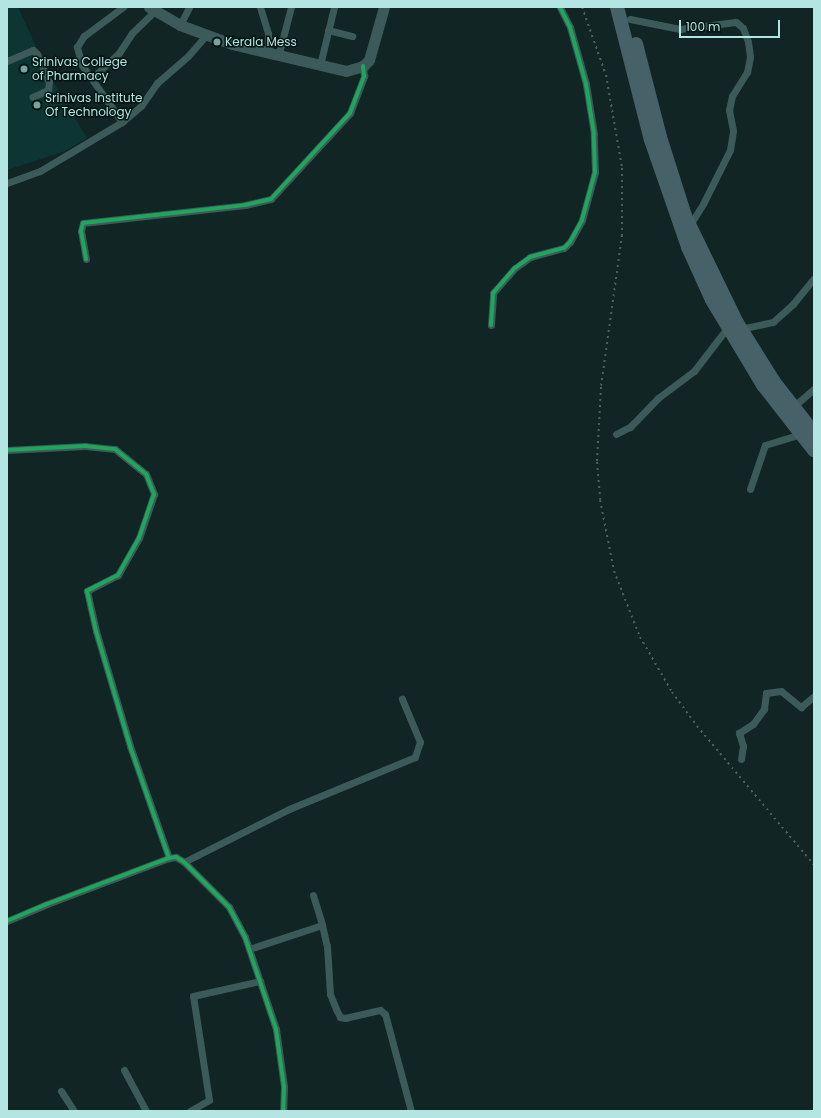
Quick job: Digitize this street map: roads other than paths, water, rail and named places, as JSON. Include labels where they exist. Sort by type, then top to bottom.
[{"type":"highway","points":[[617,7],[651,140],[671,203],[712,300],[794,407],[808,434],[814,450]]},
{"type":"highway","points":[[628,13],[660,137],[689,225],[734,328],[763,385],[808,434]]},
{"type":"main road","points":[[152,9],[180,25],[206,35],[346,71],[364,66],[369,60],[384,7]]},
{"type":"street","points":[[122,122],[82,65],[77,47],[84,36],[123,7]]},
{"type":"street","points":[[180,25],[189,7]]},
{"type":"street","points":[[260,7],[274,53]]},
{"type":"street","points":[[274,53],[291,7]]},
{"type":"street","points":[[320,65],[334,7]]},
{"type":"street","points":[[492,325],[493,293],[515,268],[530,257],[564,248],[570,242],[582,220],[595,172],[594,134],[586,84],[570,27],[560,7]]},
{"type":"street","points":[[92,78],[119,53],[152,9]]},
{"type":"street","points":[[628,13],[680,28],[736,22],[743,28],[748,42],[750,57],[747,72],[732,96],[728,110],[733,132],[730,150],[703,204],[689,225]]},
{"type":"street","points":[[328,30],[352,36]]},
{"type":"street","points":[[7,183],[40,171],[122,122],[141,106],[157,82],[188,56],[206,35]]},
{"type":"street","points":[[7,61],[33,50],[37,54],[49,82],[48,90],[32,97]]},
{"type":"street","points":[[86,260],[81,231],[83,223],[237,206],[271,199],[350,113],[364,76],[364,66]]},
{"type":"street","points":[[616,434],[630,427],[658,398],[694,371],[734,328],[773,322],[802,295],[814,278]]},
{"type":"street","points":[[794,407],[814,389]]},
{"type":"street","points":[[750,489],[765,445],[808,434]]},
{"type":"street","points":[[7,450],[85,446],[115,449],[146,474],[154,494],[139,538],[118,575],[87,591],[96,631],[130,746],[169,858]]},
{"type":"street","points":[[741,759],[743,746],[739,733],[753,724],[764,709],[766,693],[781,691],[801,707],[814,696]]},
{"type":"street","points":[[184,862],[289,809],[415,757],[420,742],[402,699]]},
{"type":"street","points":[[7,921],[47,904],[169,858],[176,857],[184,862],[229,907],[249,949],[276,1029],[284,1087],[283,1111]]},
{"type":"street","points":[[313,895],[327,946],[330,994],[336,1009],[340,1017],[345,1018],[380,1010],[385,1014],[412,1111]]},
{"type":"street","points":[[249,949],[322,925]]},
{"type":"street","points":[[190,1111],[209,1100],[193,996],[260,981]]},
{"type":"street","points":[[124,1070],[146,1111]]},
{"type":"street","points":[[61,1091],[74,1111]]},
{"type":"railway","points":[[582,7],[606,75],[622,168],[622,235],[601,387],[597,462],[600,500],[614,571],[640,637],[672,692],[697,726],[814,865]]},
{"type":"place","name":"Kerala Mess","points":[[217,42]]},
{"type":"place","name":"Srinivas College of Pharmacy","points":[[24,69]]},
{"type":"place","name":"Srinivas Institute Of Technology","points":[[37,105]]}]
